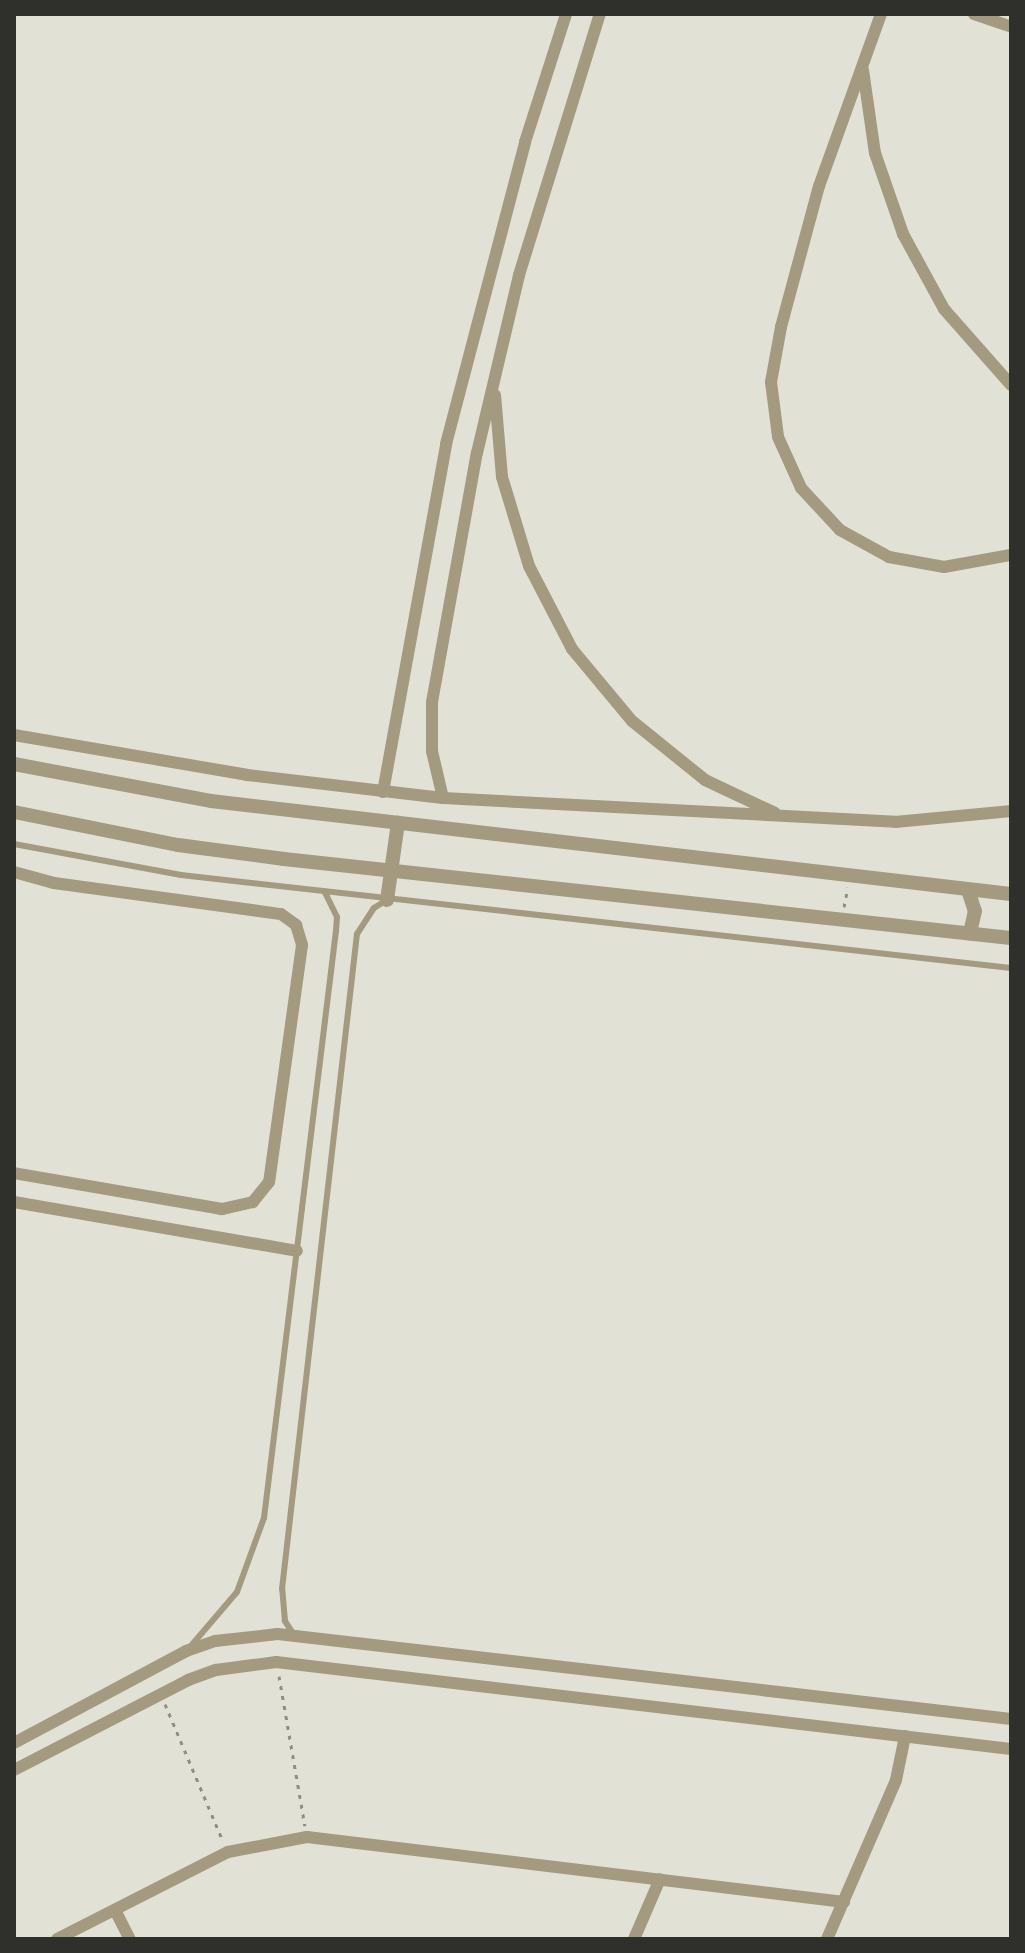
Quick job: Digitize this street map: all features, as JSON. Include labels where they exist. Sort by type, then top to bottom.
[{"type":"street","points":[[383,792],[446,444],[525,142],[566,14]]},
{"type":"street","points":[[443,798],[432,751],[432,702],[495,384],[523,260],[600,14]]},
{"type":"street","points":[[881,14],[819,186],[781,327],[771,382],[778,437],[811,499],[840,530],[889,557],[944,567],[1011,555]]},
{"type":"street","points":[[974,14],[1011,27]]},
{"type":"street","points":[[863,69],[875,153],[903,234],[944,309],[1011,385]]},
{"type":"street","points":[[495,384],[502,477],[529,566],[572,649],[632,721],[705,780],[781,816]]},
{"type":"street","points":[[14,735],[110,755],[443,798],[895,822],[1011,811]]},
{"type":"street","points":[[14,764],[211,801],[1011,894]]},
{"type":"street","points":[[14,812],[178,845],[1011,938]]},
{"type":"street","points":[[387,900],[398,823]]},
{"type":"street","points":[[14,872],[54,883],[281,914],[296,925],[302,945],[269,1182],[253,1202],[222,1209],[14,1173]]},
{"type":"street","points":[[968,890],[975,911],[970,933]]},
{"type":"street","points":[[14,1202],[297,1251]]},
{"type":"street","points":[[14,1743],[186,1651],[246,1635],[294,1635],[1011,1719]]},
{"type":"street","points":[[14,1770],[161,1693],[216,1670],[276,1662],[1011,1749]]},
{"type":"street","points":[[54,1722],[65,1743]]},
{"type":"street","points":[[827,1939],[896,1780],[905,1736]]},
{"type":"street","points":[[57,1939],[228,1852],[307,1837],[844,1902]]},
{"type":"street","points":[[634,1939],[660,1879]]},
{"type":"street","points":[[115,1910],[130,1939]]},
{"type":"lane","points":[[14,844],[181,875],[1011,968]]},
{"type":"lane","points":[[186,1651],[237,1592],[254,1556],[264,1518],[336,931],[337,917],[325,892]]},
{"type":"lane","points":[[294,1635],[285,1621],[282,1589],[357,934],[374,908],[387,900]]},
{"type":"path","points":[[842,919],[850,876]]},
{"type":"path","points":[[276,1662],[307,1837]]},
{"type":"path","points":[[161,1693],[228,1852]]}]
